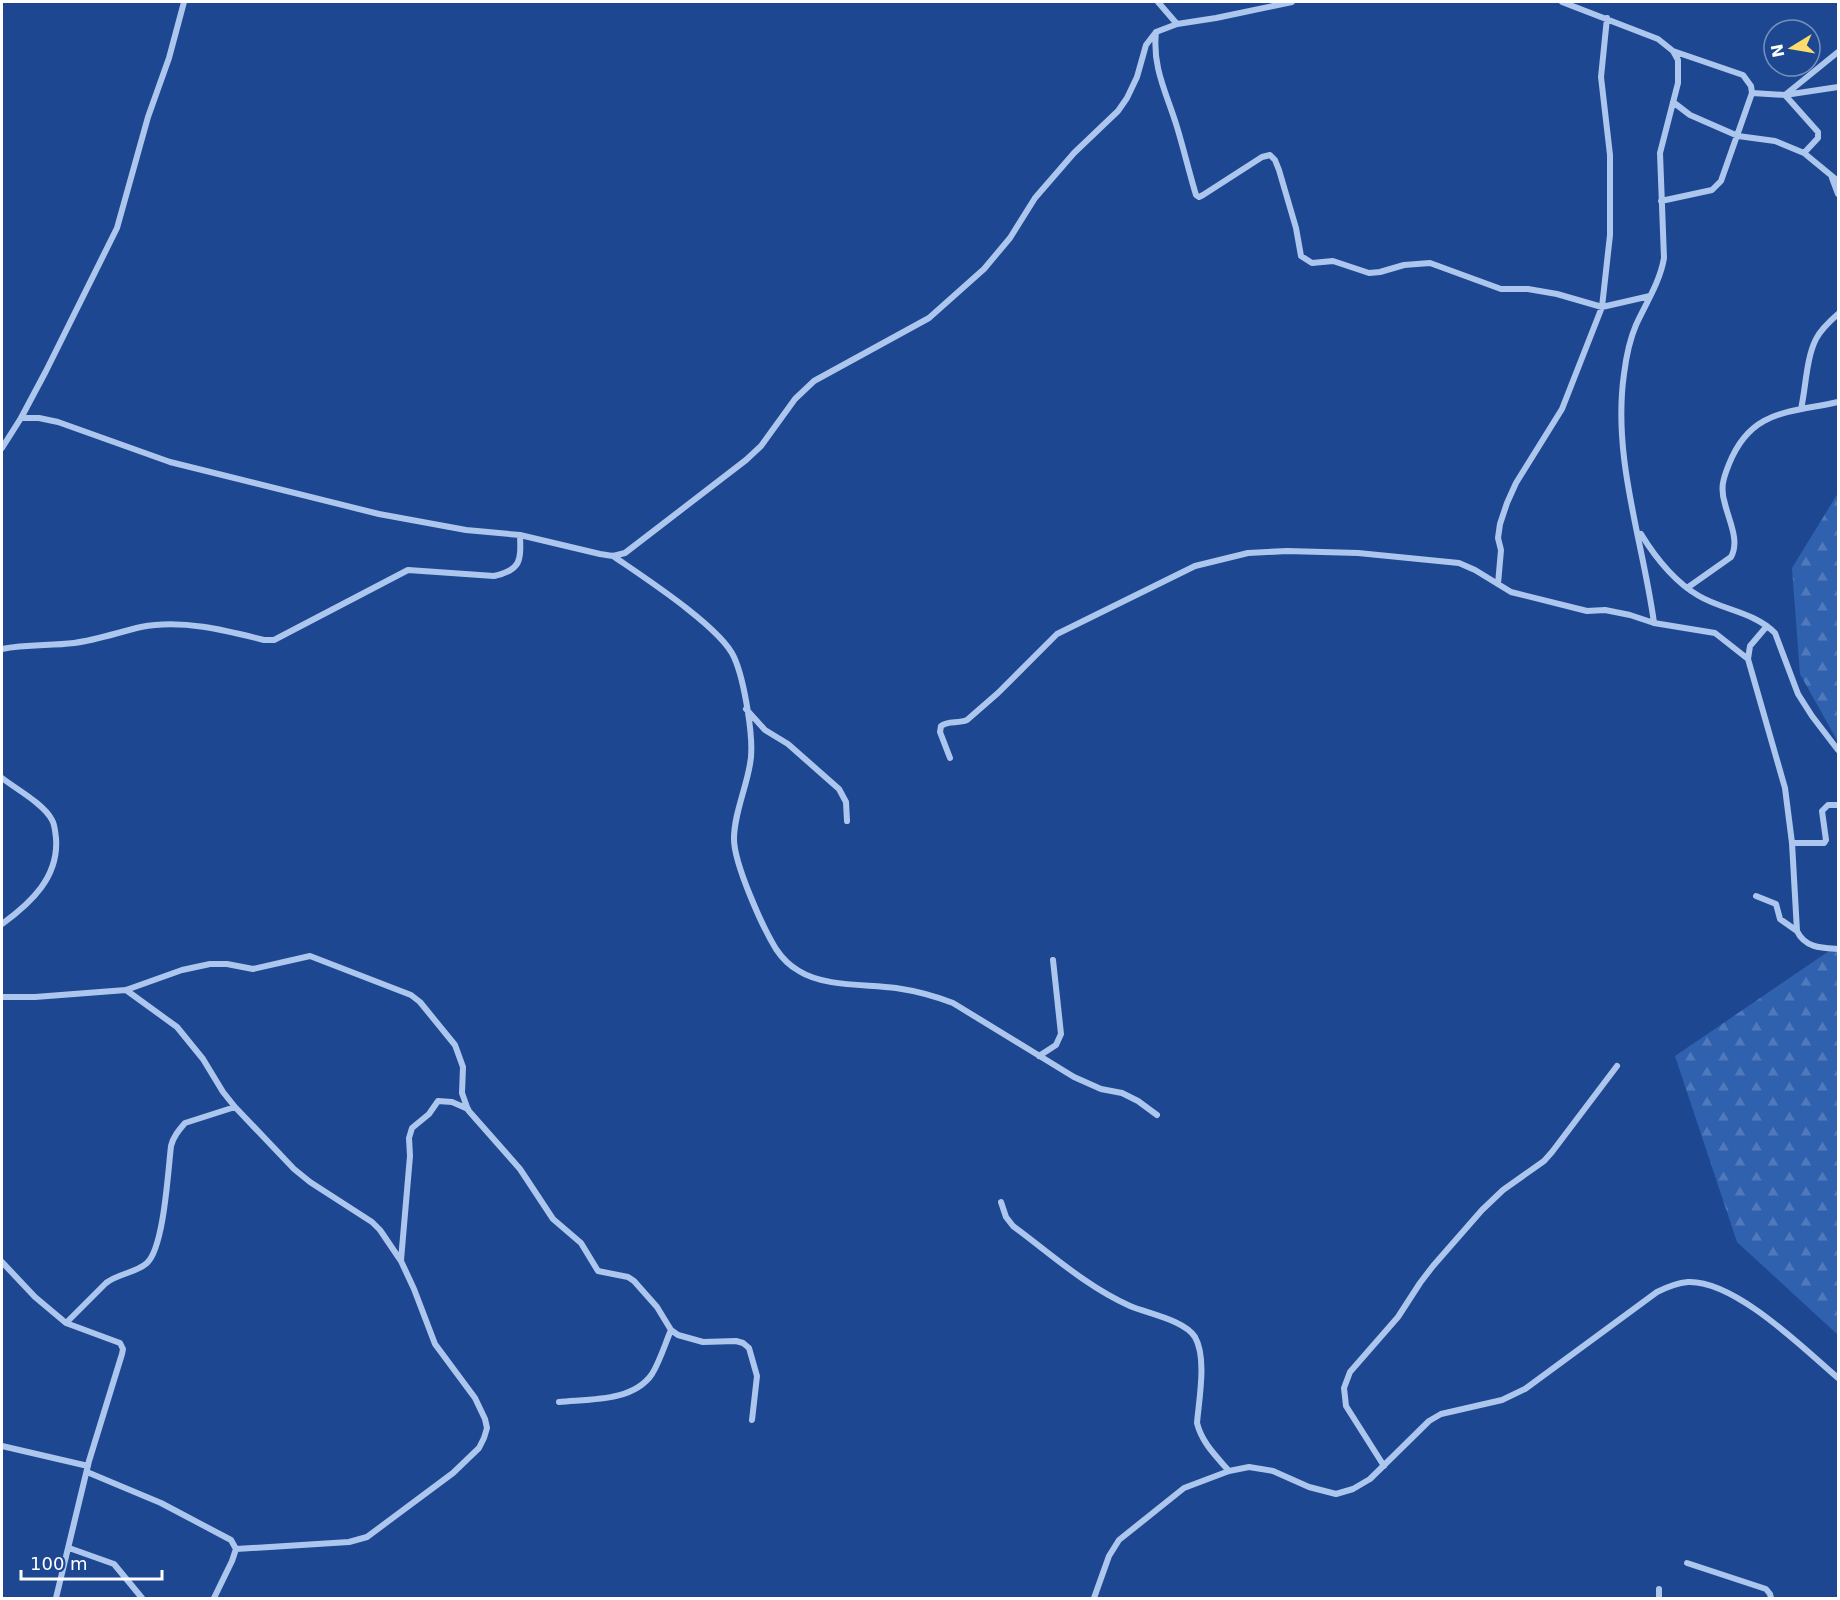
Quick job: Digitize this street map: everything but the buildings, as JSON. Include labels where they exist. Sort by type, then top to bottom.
[{"type":"street","points":[[2,448],[21,418],[117,228],[148,117],[169,58],[184,2]]},
{"type":"street","points":[[1158,2],[1177,24]]},
{"type":"street","points":[[614,556],[633,548],[746,460],[761,446],[795,399],[814,381],[929,318],[984,269],[1010,238],[1035,198],[1074,153],[1118,111],[1137,77],[1146,45],[1156,32],[1177,24],[1292,2]]},
{"type":"street","points":[[1562,2],[1658,39],[1673,51],[1743,75],[1751,86],[1752,93],[1738,136],[1718,186],[1712,190],[1661,201]]},
{"type":"street","points":[[1498,584],[1501,550],[1498,538],[1507,503],[1516,483],[1562,409],[1602,307],[1610,235],[1610,155],[1601,84],[1607,18]]},
{"type":"street","points":[[1156,32],[1155,57],[1164,94],[1176,125],[1196,195],[1199,197],[1203,195],[1262,157],[1270,155],[1275,159],[1279,170],[1296,228],[1301,256],[1305,260],[1312,263],[1333,261],[1369,273],[1404,265],[1430,263],[1501,289],[1528,289],[1557,294],[1602,307],[1650,296]]},
{"type":"street","points":[[1654,623],[1623,454],[1622,394],[1624,371],[1635,328],[1662,269],[1664,258],[1660,153],[1679,72],[1678,60],[1673,51]]},
{"type":"street","points":[[1785,95],[1839,52]]},
{"type":"street","points":[[1752,93],[1785,95],[1839,87]]},
{"type":"street","points":[[1785,95],[1818,132],[1818,138],[1804,153]]},
{"type":"street","points":[[1673,102],[1690,115],[1738,136],[1775,141],[1804,153],[1835,179],[1839,194]]},
{"type":"street","points":[[1802,409],[1810,357],[1816,339],[1825,326],[1839,314]]},
{"type":"street","points":[[1687,588],[1731,557],[1735,550],[1721,485],[1736,448],[1764,420],[1782,412],[1839,402]]},
{"type":"street","points":[[21,418],[39,417],[58,422],[170,462],[346,506],[429,524],[520,536],[614,556],[660,588],[717,635],[728,646],[738,669],[751,733],[752,751],[734,841],[754,903],[776,949],[785,960],[810,978],[897,988],[934,995],[967,1011],[1074,1077],[1101,1089],[1122,1093],[1157,1115]]},
{"type":"street","points":[[1638,530],[1662,564],[1687,588],[1699,596],[1750,616],[1767,626],[1779,640],[1798,694],[1816,723],[1839,750]]},
{"type":"street","points":[[2,649],[74,643],[141,627],[167,624],[189,625],[274,640],[408,570],[494,576],[508,573],[517,566],[521,554],[520,536]]},
{"type":"street","points":[[951,758],[940,732],[941,726],[945,723],[961,723],[967,720],[998,693],[1057,634],[1195,566],[1248,553],[1287,550],[1358,553],[1460,563],[1510,592],[1587,611],[1605,610],[1654,623],[1715,633],[1748,659]]},
{"type":"street","points":[[1767,626],[1750,646],[1748,659],[1782,775],[1792,843],[1797,931],[1800,939],[1809,945],[1839,949]]},
{"type":"street","points":[[746,708],[765,730],[788,744],[839,789],[846,802],[847,821]]},
{"type":"street","points":[[2,778],[44,809],[52,819],[57,848],[54,865],[46,882],[22,910],[2,924]]},
{"type":"street","points":[[1792,843],[1824,843],[1826,840],[1821,811],[1828,805],[1839,805]]},
{"type":"street","points":[[1756,896],[1776,904],[1779,919],[1797,931]]},
{"type":"street","points":[[2,998],[126,990],[182,970],[210,964],[227,964],[253,969],[302,957],[318,958],[411,994],[448,1035],[460,1056],[464,1074],[462,1093],[468,1110],[520,1169],[553,1219],[581,1243],[598,1271],[628,1277],[634,1281],[657,1307],[671,1330],[678,1335],[703,1342],[736,1341],[749,1348],[758,1376],[752,1420]]},
{"type":"street","points":[[1039,1056],[1056,1045],[1061,1034],[1053,960]]},
{"type":"street","points":[[126,990],[177,1027],[190,1041],[235,1107],[294,1169],[372,1222],[380,1230],[401,1262],[435,1344],[475,1398],[485,1419],[484,1438],[470,1458],[453,1473],[360,1540],[236,1549]]},
{"type":"street","points":[[1384,1466],[1346,1406],[1344,1388],[1350,1372],[1398,1317],[1433,1266],[1482,1210],[1503,1190],[1544,1161],[1552,1152],[1617,1066]]},
{"type":"street","points":[[401,1262],[412,1128],[429,1114],[438,1101],[452,1102],[468,1110]]},
{"type":"street","points":[[66,1323],[113,1277],[138,1268],[151,1258],[161,1229],[172,1139],[180,1128],[185,1123],[235,1107]]},
{"type":"street","points":[[1001,1202],[1006,1217],[1013,1226],[1094,1286],[1141,1311],[1180,1324],[1190,1330],[1201,1356],[1197,1423],[1199,1433],[1204,1443],[1229,1471]]},
{"type":"street","points":[[2,1262],[35,1297],[66,1323],[120,1343],[122,1346],[122,1354],[87,1469],[56,1599]]},
{"type":"street","points":[[1094,1599],[1109,1556],[1119,1540],[1177,1492],[1229,1471],[1250,1467],[1263,1468],[1309,1487],[1336,1494],[1353,1489],[1370,1479],[1429,1420],[1441,1414],[1502,1400],[1525,1389],[1657,1292],[1673,1284],[1690,1282],[1713,1286],[1736,1296],[1771,1321],[1839,1378]]},
{"type":"street","points":[[560,1402],[625,1394],[640,1386],[653,1372],[671,1330]]},
{"type":"street","points":[[2,1446],[87,1469],[161,1503],[231,1540],[236,1549],[214,1599]]},
{"type":"street","points":[[69,1548],[114,1564],[142,1599]]},
{"type":"street","points":[[1687,1563],[1766,1589],[1771,1599]]},
{"type":"street","points":[[1659,1589],[1659,1599]]},
{"type":"green space","points":[[1838,493],[1838,742],[1800,674],[1792,568]]},
{"type":"green space","points":[[1838,945],[1838,1335],[1737,1242],[1675,1056]]}]
